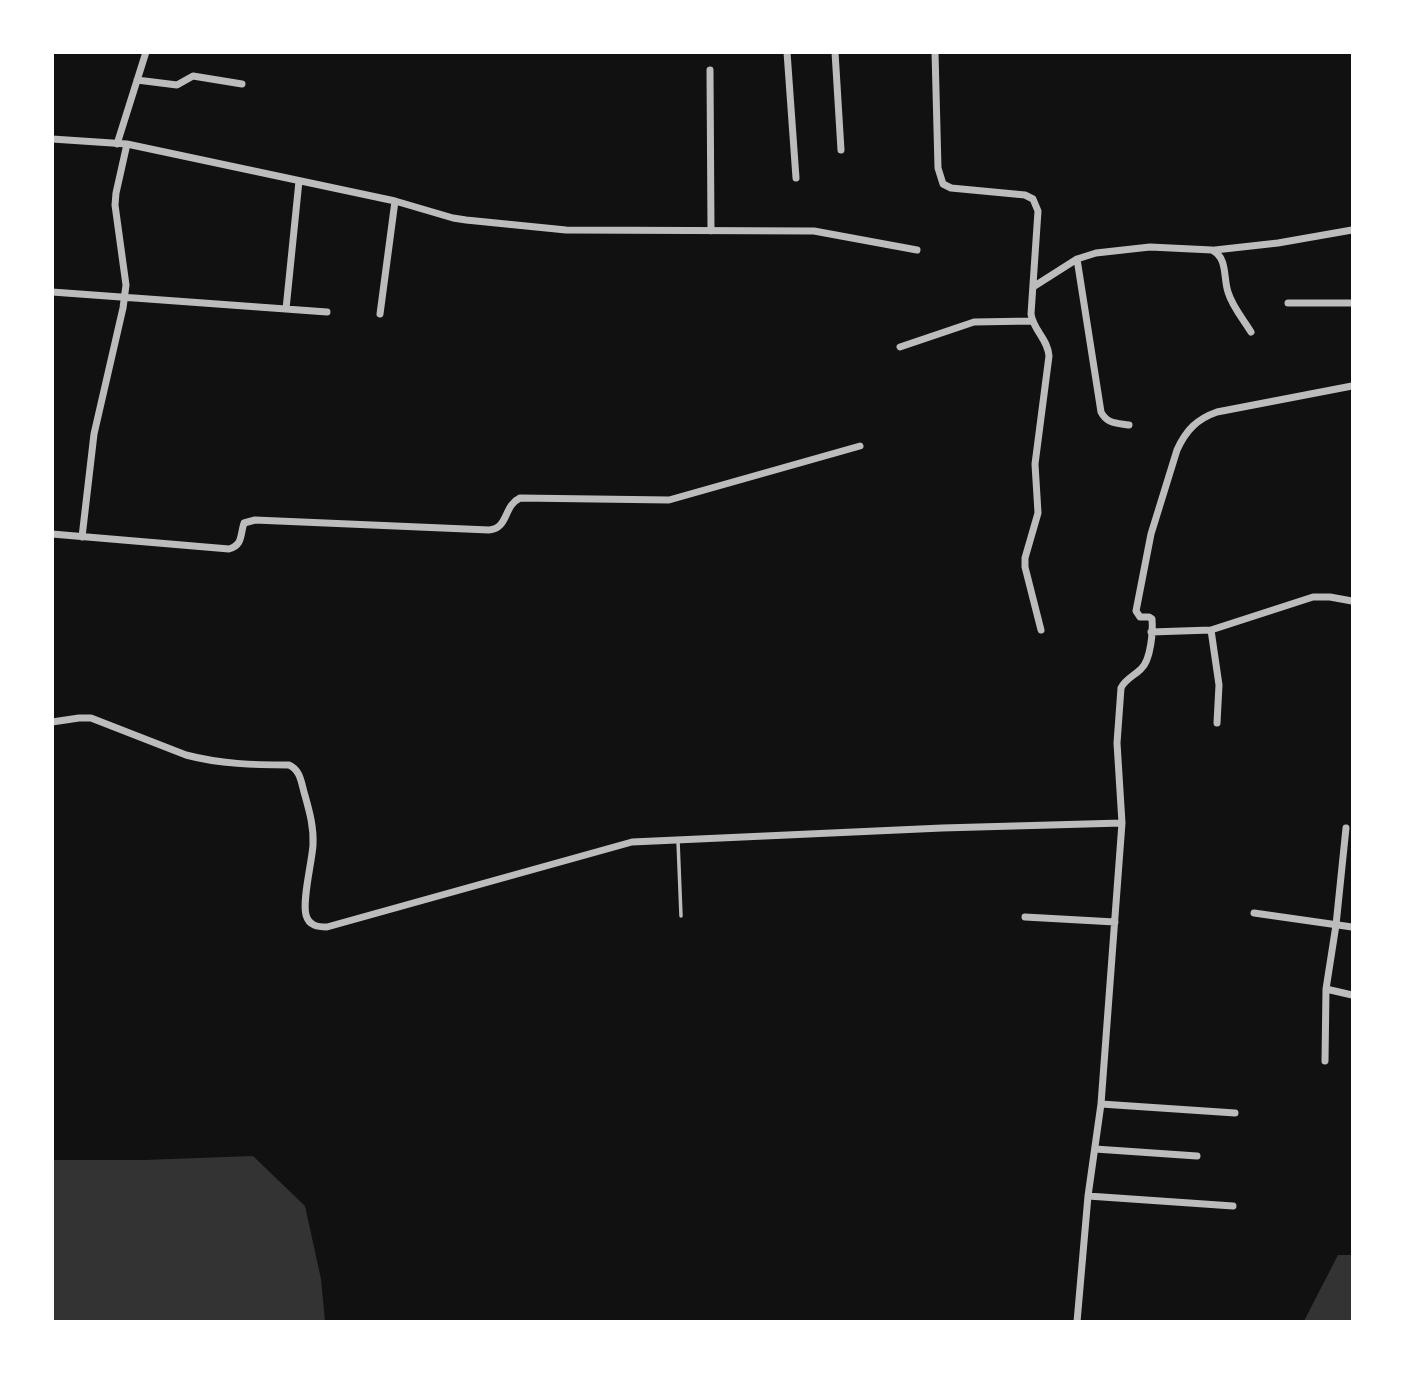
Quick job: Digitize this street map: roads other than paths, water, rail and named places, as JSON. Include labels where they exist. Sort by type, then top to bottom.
[{"type":"street","points":[[117,144],[146,52]]},
{"type":"street","points":[[787,52],[796,177]]},
{"type":"street","points":[[835,52],[841,150]]},
{"type":"street","points":[[935,52],[938,168],[943,184],[950,188],[1025,195],[1033,199],[1038,211],[1031,314],[1032,321],[1049,348],[1049,356],[1035,464],[1038,513],[1024,566],[1041,630]]},
{"type":"street","points":[[710,70],[711,231]]},
{"type":"street","points":[[137,80],[177,85],[193,76],[242,84]]},
{"type":"street","points":[[52,139],[127,144],[396,201],[453,218],[566,230],[814,231],[918,250]]},
{"type":"street","points":[[82,537],[94,433],[123,308],[125,285],[115,205],[127,144]]},
{"type":"street","points":[[286,309],[299,181]]},
{"type":"street","points":[[380,314],[396,201]]},
{"type":"street","points":[[1032,287],[1077,258],[1096,253],[1150,247],[1212,250],[1301,240],[1353,230]]},
{"type":"street","points":[[1212,250],[1223,259],[1229,296],[1251,332]]},
{"type":"street","points":[[1077,258],[1101,412],[1104,419],[1110,422],[1129,425]]},
{"type":"street","points":[[52,292],[327,312]]},
{"type":"street","points":[[1288,303],[1353,303]]},
{"type":"street","points":[[900,347],[974,322],[1032,321]]},
{"type":"street","points":[[1077,1321],[1088,1196],[1101,1104],[1122,823],[1117,743],[1121,688],[1124,682],[1146,664],[1152,619],[1140,617],[1136,611],[1151,534],[1177,450],[1182,438],[1197,421],[1217,412],[1353,386]]},
{"type":"street","points":[[52,534],[229,549],[236,547],[240,541],[244,523],[255,520],[489,530],[502,524],[508,507],[520,498],[669,500],[860,446]]},
{"type":"street","points":[[1151,632],[1211,630],[1313,597],[1353,601]]},
{"type":"street","points":[[1211,630],[1219,685],[1217,723]]},
{"type":"street","points":[[52,722],[91,718],[202,759],[220,763],[289,765],[296,768],[313,828],[306,915],[310,924],[317,927],[327,927],[632,842],[1122,823]]},
{"type":"street","points":[[1325,1061],[1326,989],[1346,828]]},
{"type":"street","points":[[1254,913],[1353,927]]},
{"type":"street","points":[[1025,917],[1115,922]]},
{"type":"street","points":[[1326,989],[1353,995]]},
{"type":"street","points":[[1101,1104],[1235,1113]]},
{"type":"street","points":[[1095,1149],[1198,1156]]},
{"type":"street","points":[[1088,1196],[1233,1206]]},
{"type":"lane","points":[[678,839],[681,916]]}]
